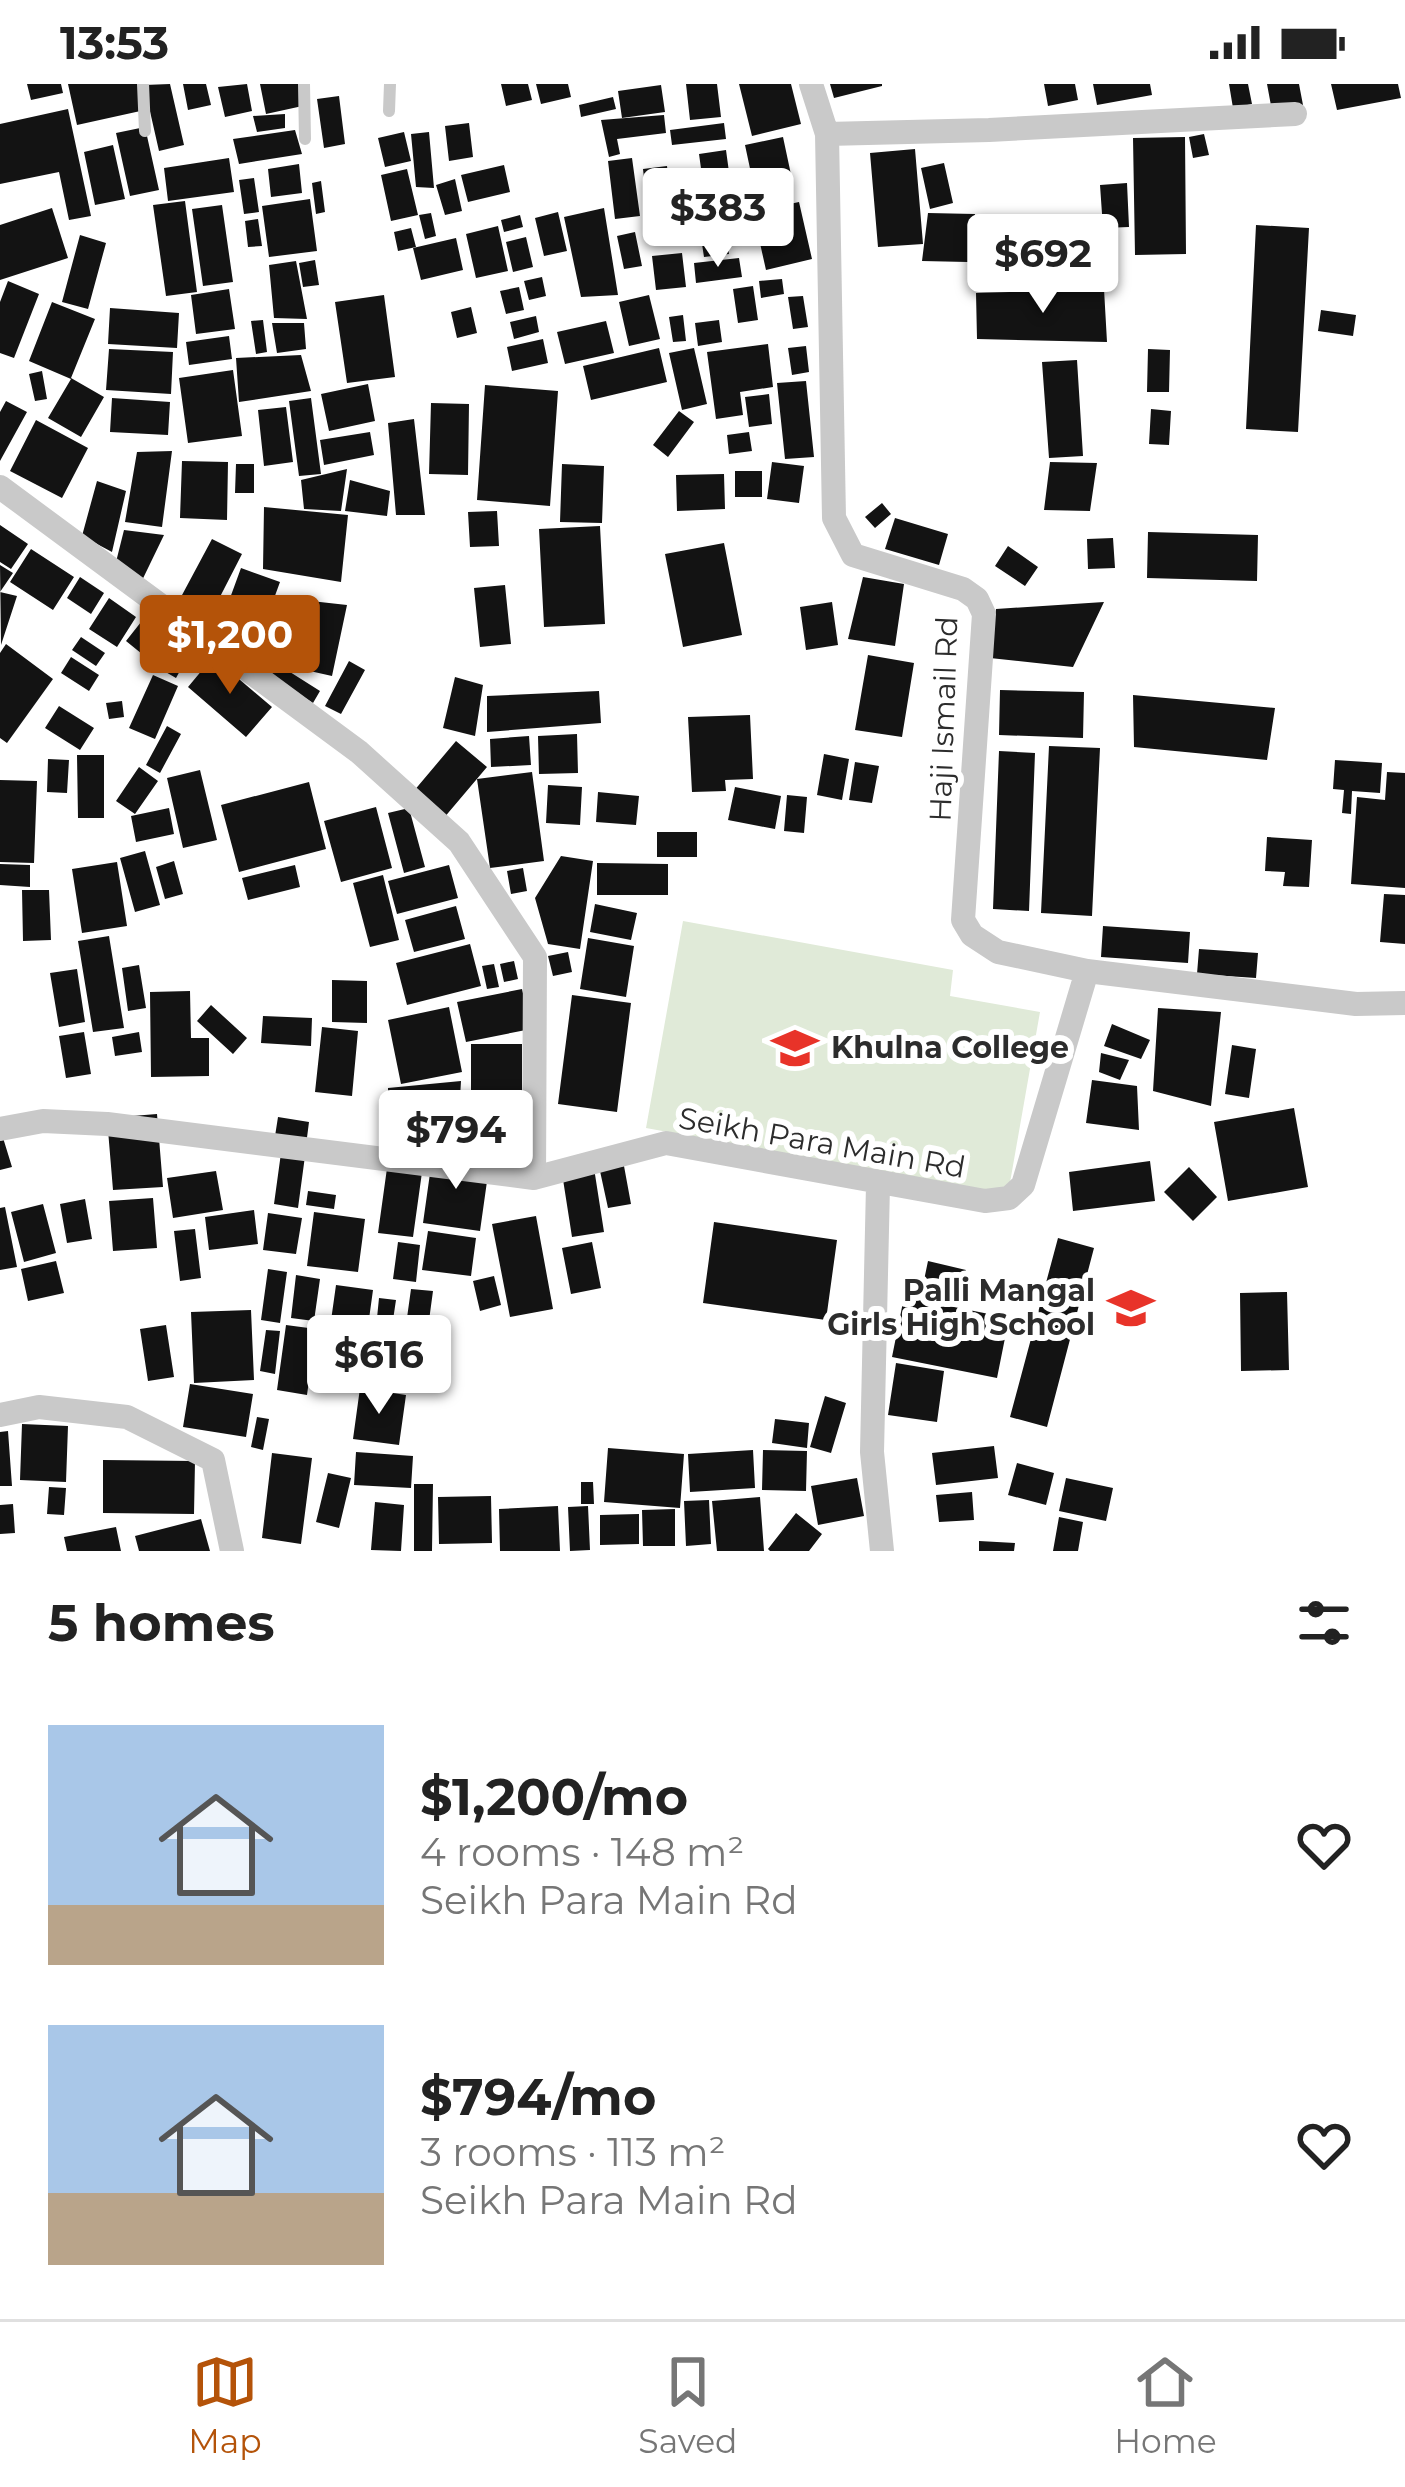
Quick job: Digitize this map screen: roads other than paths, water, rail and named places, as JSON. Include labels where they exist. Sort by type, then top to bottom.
[{"type":"street","name":"Haji Ismail Rd","points":[[811,84],[827,134],[834,518],[853,555],[963,590],[977,599],[984,614],[963,920],[972,935],[998,952],[1088,971],[1356,1004],[1405,1003]]},
{"type":"street","points":[[827,134],[1295,114]]},
{"type":"street","points":[[0,487],[359,752],[459,842],[535,957],[534,1178],[106,1124],[43,1121],[0,1129]]},
{"type":"street","name":"Seikh Para Main Rd","points":[[534,1178],[666,1144],[878,1185],[985,1201],[1009,1198],[1023,1185],[1088,971]]},
{"type":"street","points":[[878,1185],[872,1452],[882,1551]]},
{"type":"street","points":[[0,1415],[39,1407],[127,1417],[213,1460],[232,1551]]},
{"type":"lane","points":[[143,84],[145,131]]},
{"type":"lane","points":[[304,84],[304,140]]},
{"type":"lane","points":[[389,111],[390,84]]},
{"type":"place","name":"Khulna College","points":[[795,1048]]},
{"type":"place","name":"Palli Mangal Girls High School","points":[[1131,1308]]}]
